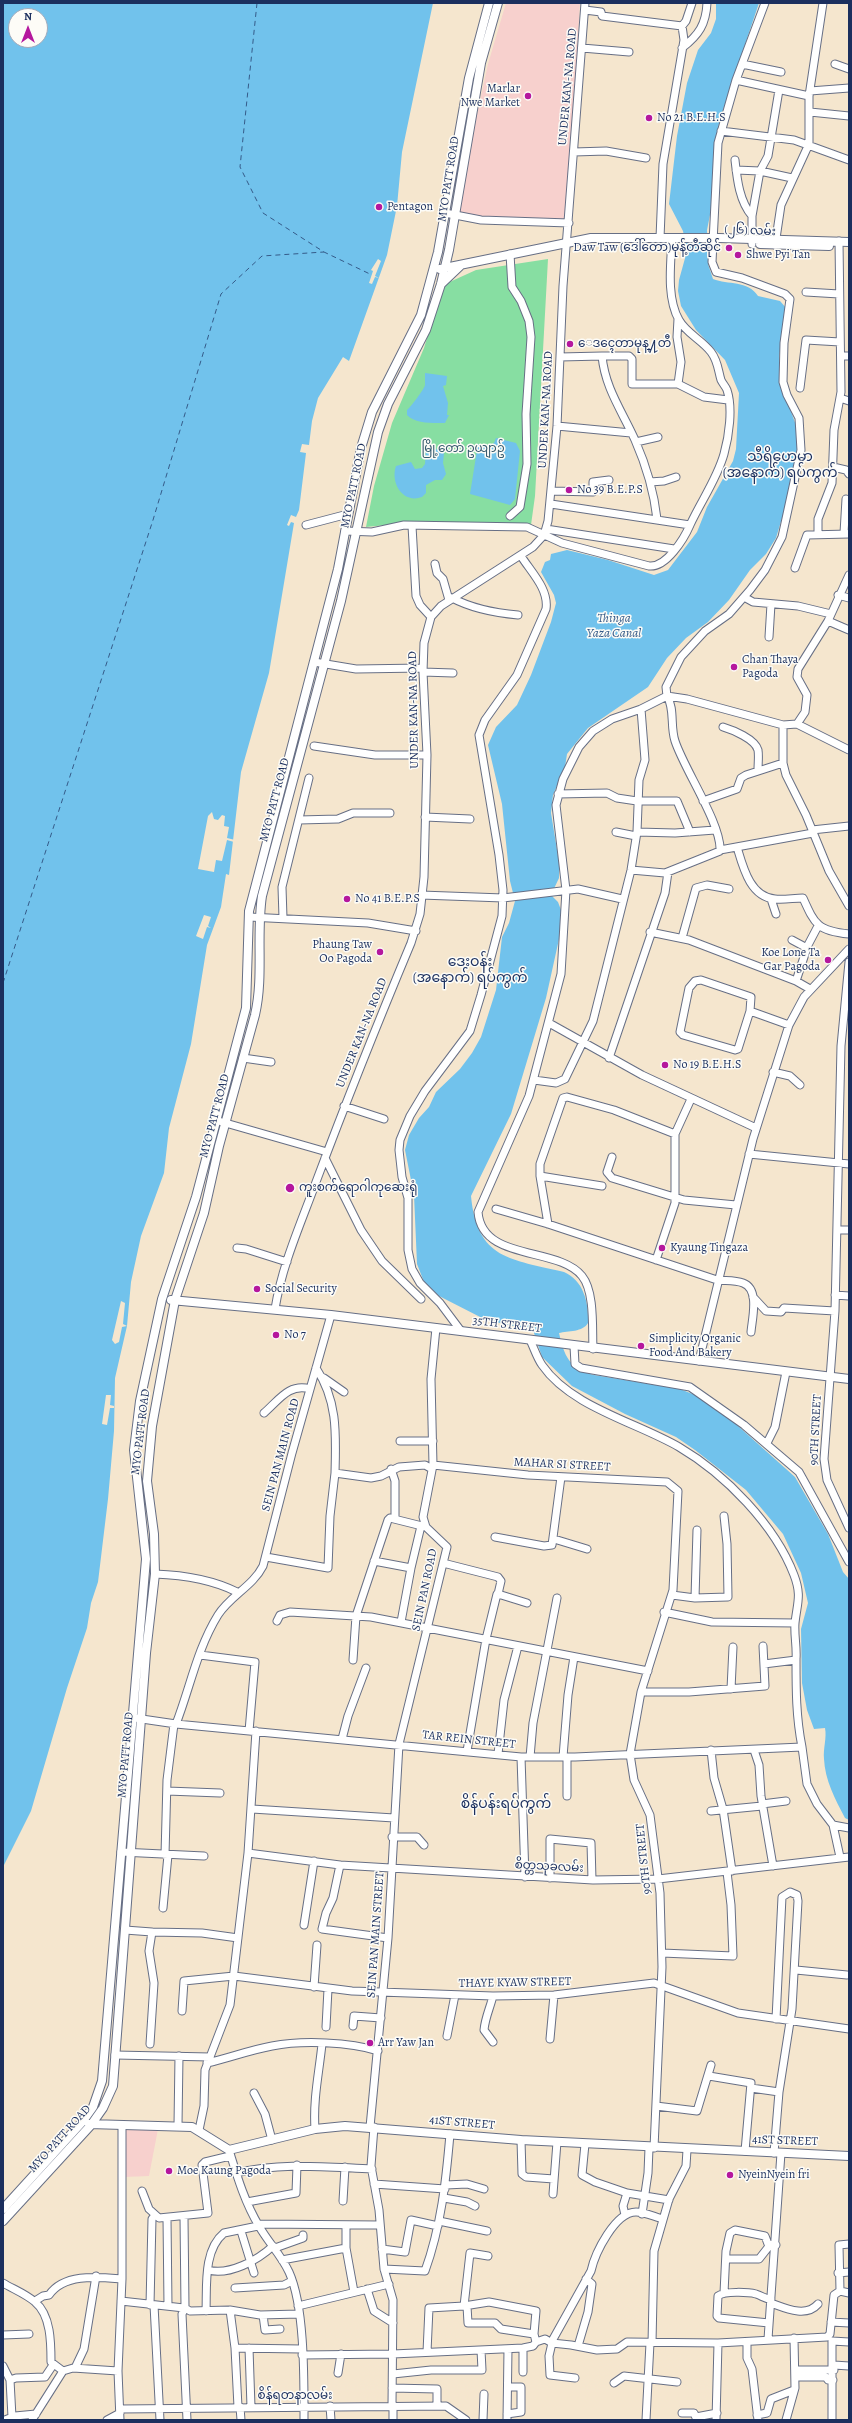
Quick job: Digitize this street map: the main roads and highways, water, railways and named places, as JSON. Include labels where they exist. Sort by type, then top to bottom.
[{"type":"main road","name":"MYO PATT ROAD","points":[[3,2221],[93,2107],[102,2081],[131,1718],[146,1558],[134,1450],[140,1400],[162,1299],[196,1197],[247,1001],[249,917],[282,776],[338,569],[361,448],[372,412],[421,315],[433,270],[445,213],[469,78],[489,3]]},
{"type":"main road","name":"MYO PATT ROAD","points":[[3,2209],[91,2125],[110,2096],[113,2086],[132,1824],[156,1558],[147,1481],[148,1455],[175,1300],[204,1213],[225,1123],[258,1003],[259,917],[269,868],[341,601],[373,451],[383,417],[418,347],[433,313],[441,284],[455,215],[480,62],[498,3]]},
{"type":"main road","name":"(၂၆) လမ်း","points":[[433,270],[592,238],[675,238],[712,240],[718,242],[752,241],[839,244],[849,242]]},
{"type":"main road","name":"(၂၆) လမ်း","points":[[839,244],[849,247]]},
{"type":"main road","points":[[441,284],[462,265],[447,259]]},
{"type":"main road","points":[[407,342],[418,347]]},
{"type":"main road","points":[[282,776],[294,778]]},
{"type":"main road","points":[[247,1001],[258,1003]]},
{"type":"main road","name":"35TH STREET","points":[[162,1299],[331,1315],[533,1340],[593,1349],[849,1379]]},
{"type":"main road","points":[[146,1558],[156,1558]]},
{"type":"main road","points":[[123,1824],[132,1824]]},
{"type":"main road","points":[[109,1998],[119,1998]]},
{"type":"main road","points":[[82,2121],[91,2125]]},
{"type":"main road","name":"41ST STREET","points":[[91,2125],[178,2125],[192,2127],[199,2130],[230,2153],[315,2129],[344,2126],[372,2127],[521,2140],[651,2148],[849,2156]]},
{"type":"water","points":[[3,3],[433,3],[402,152],[397,206],[387,255],[349,361],[343,357],[318,398],[312,421],[309,445],[302,444],[300,452],[306,453],[299,510],[296,517],[291,515],[287,525],[289,526],[291,522],[294,523],[269,673],[241,772],[229,875],[226,874],[221,907],[207,945],[191,1044],[169,1128],[164,1173],[141,1236],[131,1282],[127,1326],[115,1378],[114,1431],[98,1582],[91,1603],[87,1628],[67,1688],[31,1811],[3,1867]]},
{"type":"water","name":"Thinga Yaza Canal","points":[[716,3],[759,3],[720,119],[714,147],[712,205],[707,230],[708,264],[713,279],[749,287],[758,296],[780,301],[787,309],[779,357],[781,384],[797,428],[798,444],[786,505],[776,538],[766,554],[750,570],[729,600],[708,622],[686,638],[667,658],[648,687],[588,728],[567,754],[565,767],[553,795],[551,813],[559,862],[559,878],[551,895],[558,902],[561,910],[561,930],[546,998],[511,1114],[471,1196],[475,1217],[481,1233],[489,1245],[500,1253],[513,1259],[564,1272],[576,1280],[580,1286],[586,1300],[588,1323],[579,1330],[559,1333],[563,1348],[573,1365],[594,1375],[680,1389],[695,1395],[728,1417],[795,1477],[828,1534],[843,1572],[849,1579],[849,1820],[845,1818],[838,1804],[826,1774],[824,1755],[826,1736],[825,1728],[814,1729],[807,1710],[802,1683],[801,1629],[808,1603],[801,1573],[783,1534],[746,1490],[695,1450],[676,1437],[625,1414],[572,1386],[542,1357],[533,1330],[486,1320],[439,1296],[424,1282],[417,1264],[414,1195],[405,1150],[409,1135],[419,1118],[429,1107],[436,1092],[460,1069],[472,1053],[481,1037],[496,990],[502,937],[509,923],[515,901],[510,881],[502,804],[488,745],[496,727],[517,705],[531,675],[551,622],[556,603],[554,595],[541,572],[545,562],[550,560],[551,554],[567,550],[608,560],[654,575],[668,570],[697,532],[707,507],[733,461],[736,449],[739,393],[725,360],[696,330],[681,306],[678,291],[679,280],[687,251],[683,231],[669,204],[677,136],[687,83],[698,50],[711,33],[716,19]]},
{"type":"water","points":[[425,373],[447,376],[446,385],[443,386],[448,403],[447,415],[449,415],[445,423],[419,421],[410,418],[407,415],[407,410],[425,385]]},
{"type":"water","points":[[496,438],[516,443],[520,451],[515,499],[510,505],[470,494],[478,444],[488,447],[494,443]]},
{"type":"water","points":[[426,449],[436,449],[444,453],[443,463],[446,474],[442,480],[435,480],[426,485],[426,493],[422,497],[409,498],[404,495],[397,485],[395,479],[396,466],[411,462],[415,469],[422,468],[425,464]]},
{"type":"place","name":"Marlar Nwe Market","points":[[528,96]]},
{"type":"place","name":"No 21 B.E.H.S","points":[[649,118]]},
{"type":"place","name":"Pentagon","points":[[379,207]]},
{"type":"place","name":"Daw Taw (ဒေါ်တော)မုန့်တီဆိုင်","points":[[729,248]]},
{"type":"place","name":"Shwe Pyi Tan","points":[[738,255]]},
{"type":"place","name":"ေဒၚေတာမုန္႔တီ","points":[[570,344]]},
{"type":"place","name":"No 39 B.E.P.S","points":[[569,490]]},
{"type":"place","name":"Chan Thaya Pagoda","points":[[734,667]]},
{"type":"place","name":"No 41 B.E.P.S","points":[[347,899]]},
{"type":"place","name":"Phaung Taw Oo Pagoda","points":[[380,952]]},
{"type":"place","name":"Koe Lone Ta Gar Pagoda","points":[[828,960]]},
{"type":"place","name":"No 19 B.E.H.S","points":[[665,1065]]},
{"type":"place","name":"ကူးစက်ရောဂါကုဆေးရုံ","points":[[290,1188]]},
{"type":"place","name":"Kyaung Tingaza","points":[[662,1248]]},
{"type":"place","name":"Social Security","points":[[257,1289]]},
{"type":"place","name":"No 7","points":[[276,1335]]},
{"type":"place","name":"Simplicity Organic Food And Bakery","points":[[641,1346]]},
{"type":"place","name":"Arr Yaw Jan","points":[[370,2043]]},
{"type":"place","name":"Moe Kaung Pagoda","points":[[169,2171]]},
{"type":"place","name":"NyeinNyein fri","points":[[730,2175]]},
{"type":"district","name":"သီရိဟေမာ (အနောက်) ရပ်ကွက်","points":[[780,466]]},
{"type":"district","name":"ဒေးဝန်း (အနောက်) ရပ်ကွက်","points":[[470,972]]},
{"type":"district","name":"စိန်ပန်းရပ်ကွက်","points":[[506,1805]]},
{"type":"park label","name":"မြို့တော် ဥယျာဥ်","points":[[463,449]]}]
